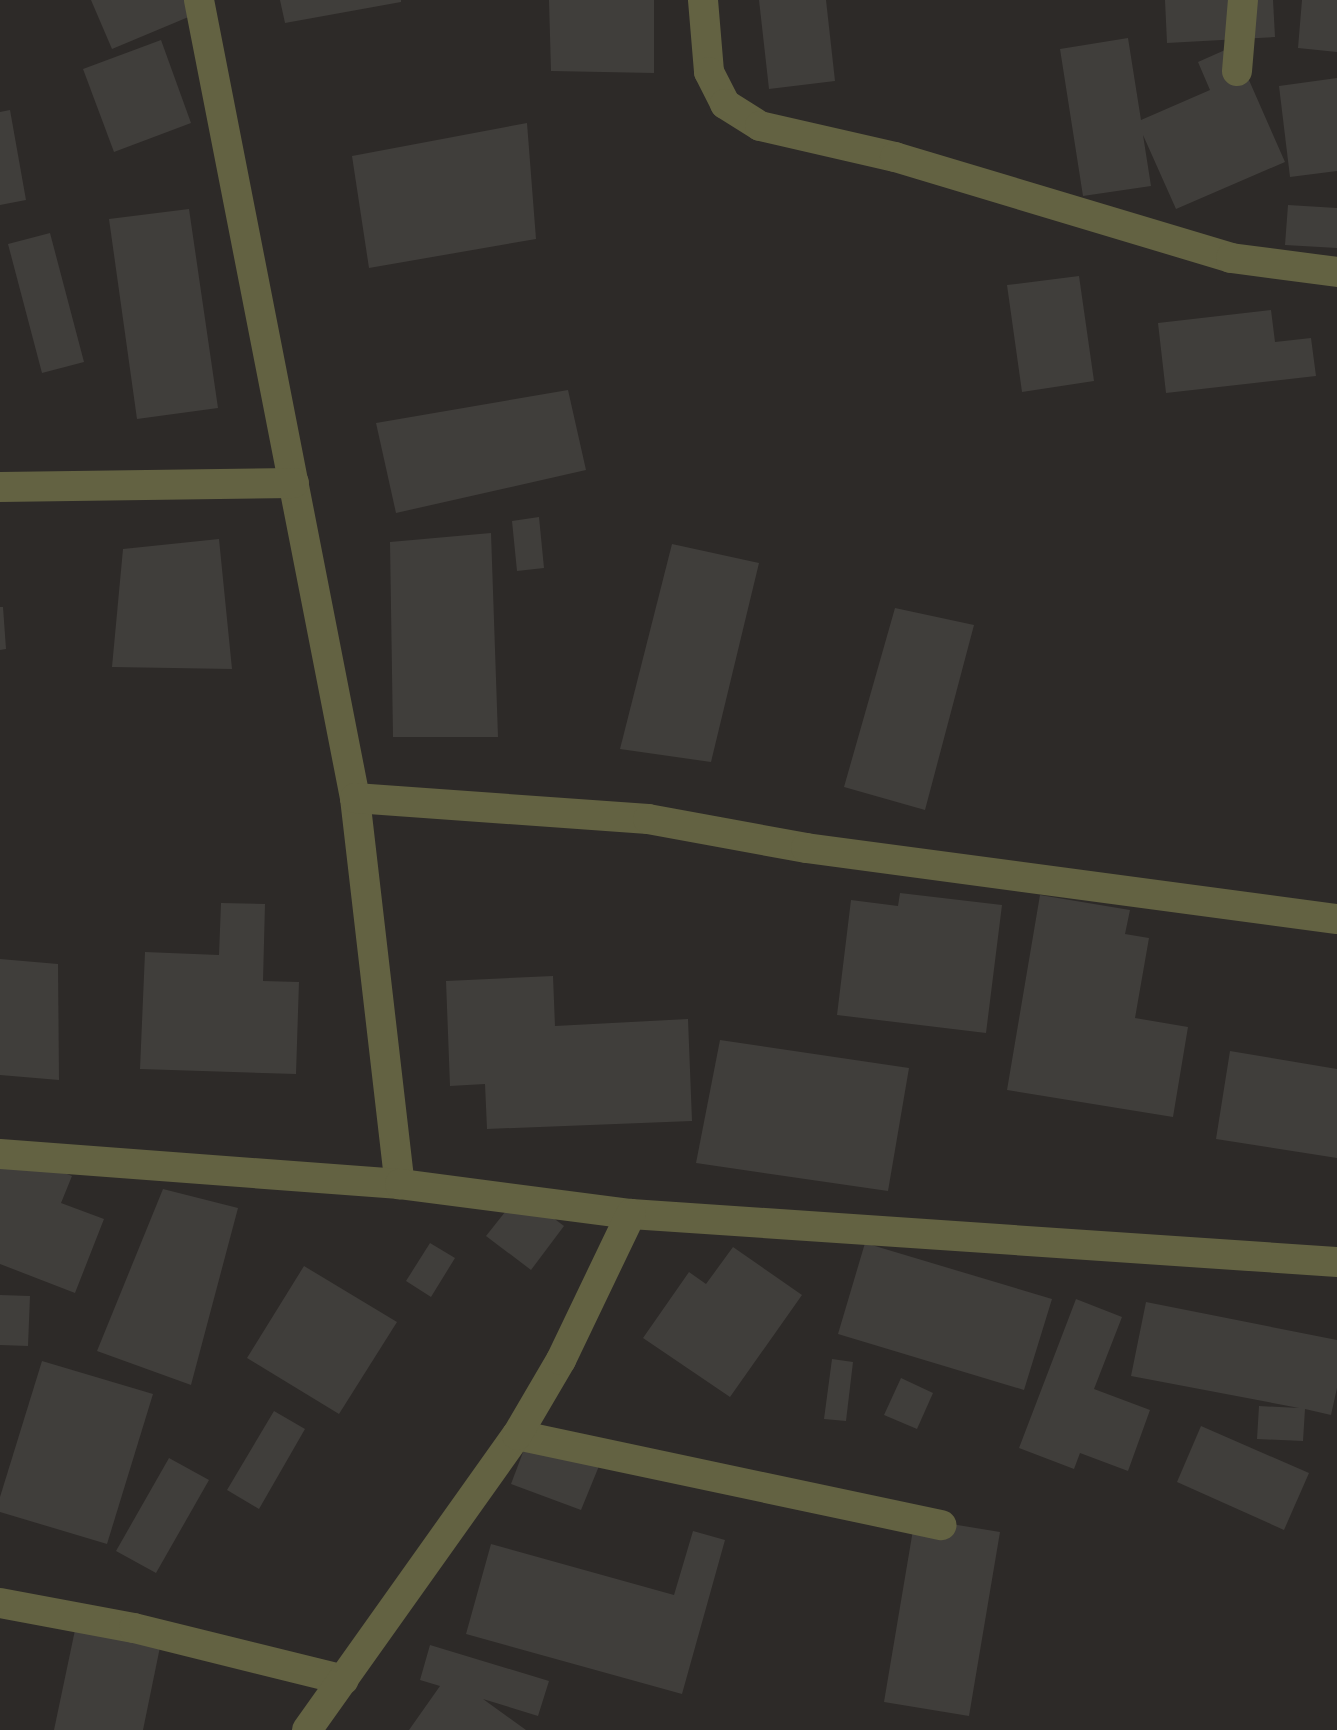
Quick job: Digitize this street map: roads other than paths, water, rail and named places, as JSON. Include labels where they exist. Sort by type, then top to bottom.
[{"type":"street","points":[[199,0],[355,798],[400,1184]]},
{"type":"street","points":[[703,0],[709,72],[724,104],[760,126],[880,153],[1231,258],[1337,272]]},
{"type":"street","points":[[1237,71],[1243,0]]},
{"type":"street","points":[[0,487],[294,483]]},
{"type":"street","points":[[355,798],[648,819],[806,848],[1337,919]]},
{"type":"street","points":[[0,1154],[400,1184],[631,1214],[1337,1262]]},
{"type":"street","points":[[307,1730],[516,1435],[561,1360],[631,1214]]},
{"type":"street","points":[[516,1435],[942,1524]]},
{"type":"street","points":[[0,1604],[134,1628],[344,1680]]}]
